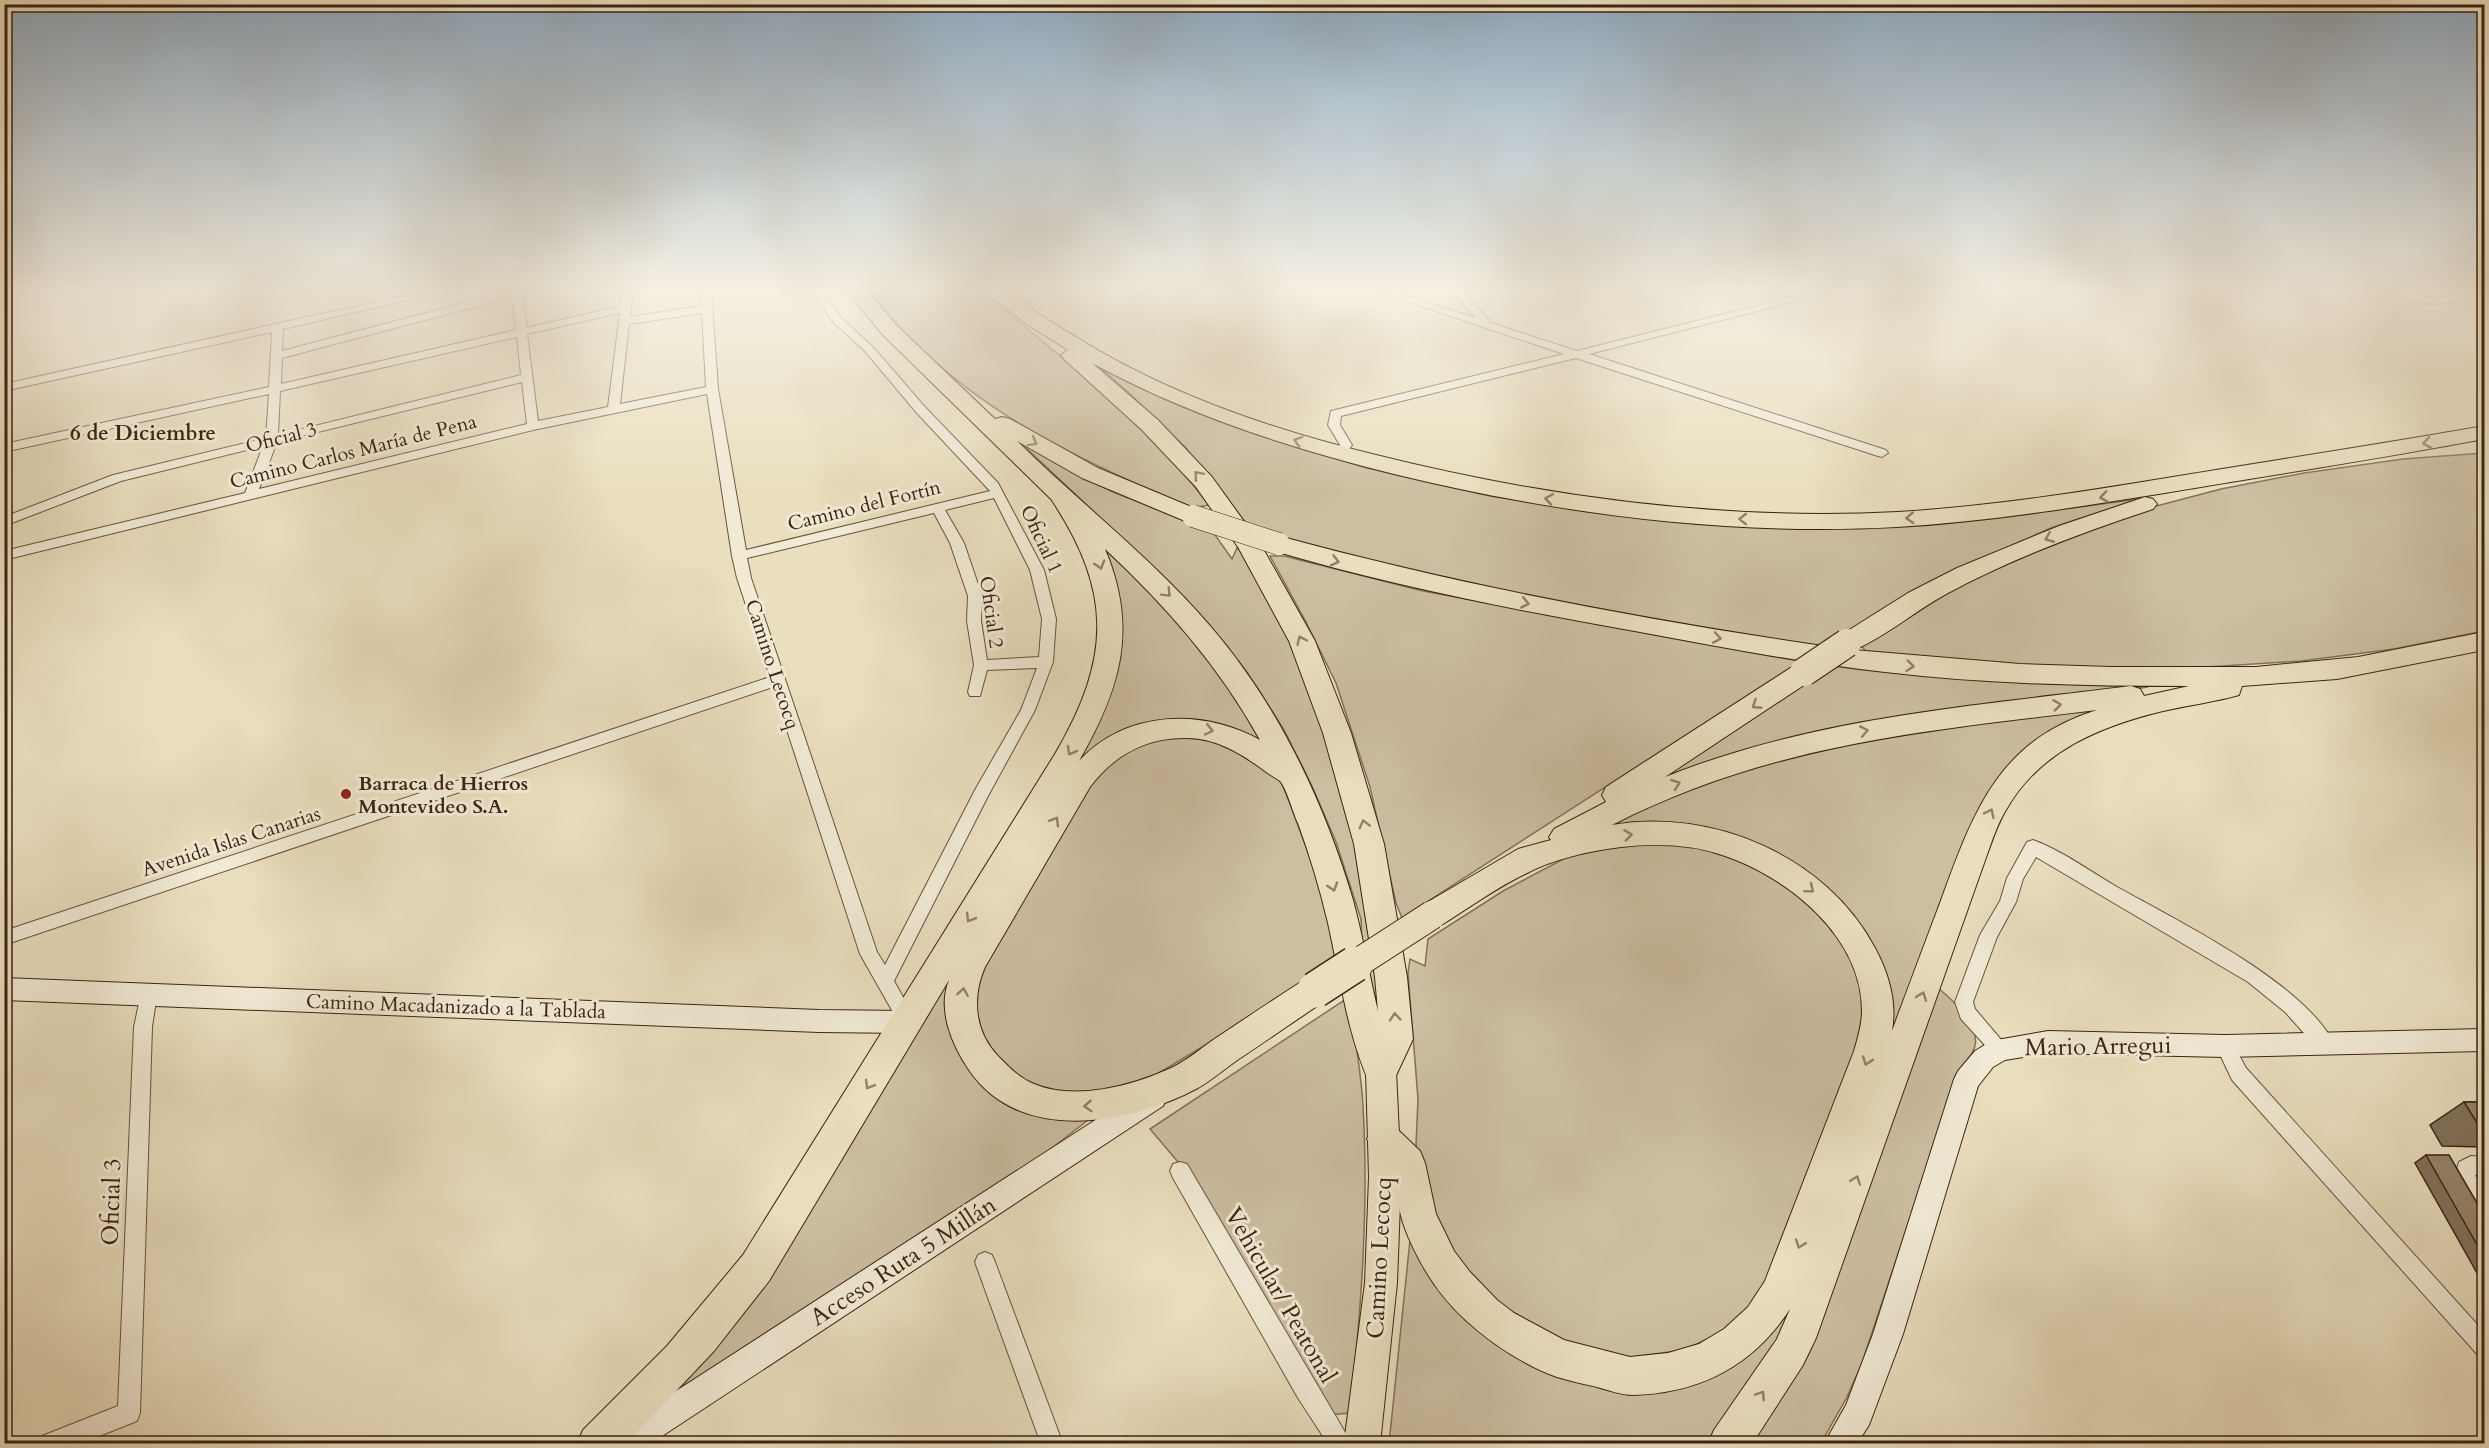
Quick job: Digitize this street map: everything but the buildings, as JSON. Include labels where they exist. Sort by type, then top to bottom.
[{"type":"highway","points":[[915,356],[1061,497],[1152,578],[1196,625],[1246,694],[1296,780],[1314,827],[1337,900],[1370,1044],[1381,1071]]},
{"type":"highway","points":[[1070,356],[1129,406],[1176,451],[1204,482],[1249,545],[1302,641],[1340,741],[1369,844],[1391,977],[1397,1039],[1381,1071]]},
{"type":"highway","points":[[1097,356],[1143,380],[1207,409],[1267,431],[1340,453],[1491,489],[1575,503],[1724,518],[1906,519],[1971,514],[2265,472],[2484,433]]},
{"type":"highway","points":[[949,387],[984,413],[1090,473],[1193,516],[1328,560],[1467,591],[1785,650],[1948,670],[2076,677],[2245,676],[2313,672]]},
{"type":"highway","points":[[1512,866],[1544,839],[1847,643],[1940,587],[2000,558],[2103,518],[2164,498],[2265,472]]},
{"type":"highway","points":[[597,1443],[653,1390],[724,1311],[790,1215],[1065,761],[1086,722],[1100,691],[1109,646],[1110,628],[1106,586],[1098,557],[1084,527],[1061,497]]},
{"type":"highway","points":[[1296,780],[1251,746],[1221,733],[1202,728],[1159,729],[1120,744],[1092,765],[1080,780],[972,962],[962,988],[961,1009],[965,1029],[985,1066],[1015,1091],[1035,1099],[1067,1106],[1105,1105],[1130,1099],[1184,1078],[1315,990],[1512,866],[1616,809],[1673,784],[1777,750],[1907,723],[2313,672],[2407,657],[2484,641]]},
{"type":"highway","points":[[1728,1443],[1790,1352],[1803,1325],[1973,852],[1998,796],[2018,771],[2045,748],[2070,732],[2109,715],[2143,705],[2313,672]]},
{"type":"highway","points":[[1384,1139],[1408,1163],[1419,1217],[1441,1264],[1457,1285],[1484,1313],[1501,1326],[1558,1358],[1630,1376],[1668,1372],[1707,1360],[1737,1342],[1761,1320],[1779,1293],[1861,1078],[1877,1025],[1878,1003],[1871,978],[1850,932],[1816,893],[1797,878],[1762,858],[1702,837],[1657,833],[1583,840],[1512,866]]},
{"type":"main road","name":"Camino Lecocq","points":[[1362,1443],[1381,1283],[1385,1177],[1381,1071]]},
{"type":"street","points":[[4,388],[150,356]]},
{"type":"street","points":[[250,496],[272,439],[277,356]]},
{"type":"street","points":[[4,448],[420,356]]},
{"type":"street","points":[[525,356],[534,426]]},
{"type":"street","points":[[614,408],[620,356]]},
{"type":"street","name":"Camino Lecocq","points":[[710,356],[712,388],[744,578],[869,954],[908,1022]]},
{"type":"street","name":"Oficial 1","points":[[875,356],[920,409],[994,486],[1037,570],[1049,619],[1046,662],[1028,710],[981,794],[884,982]]},
{"type":"street","points":[[1340,453],[1346,445],[1334,425],[1335,414],[1570,356]]},
{"type":"street","points":[[1581,356],[1882,453]]},
{"type":"street","name":"Oficial 3","points":[[4,522],[117,478],[528,377]]},
{"type":"street","name":"Camino Carlos María de Pena","points":[[4,556],[534,426],[712,388]]},
{"type":"street","name":"Camino del Fortín","points":[[739,556],[997,493]]},
{"type":"street","name":"Oficial 2","points":[[936,507],[957,543],[971,583],[981,664],[975,692]]},
{"type":"street","points":[[981,664],[1046,662]]},
{"type":"street","name":"Avenida Islas Canarias","points":[[4,938],[778,680]]},
{"type":"street","points":[[2000,1049],[1967,1013],[1964,1002],[1967,991],[1976,976],[1989,935],[2008,902],[2015,878],[2033,848],[2247,969],[2291,1004],[2309,1022],[2325,1044]]},
{"type":"street","name":"Camino Macadanizado a la Tablada","points":[[4,989],[819,1021],[908,1022]]},
{"type":"street","name":"Oficial 3","points":[[50,1443],[129,1413],[143,1027],[148,994]]},
{"type":"street","name":"Mario Arregui","points":[[1839,1443],[1858,1414],[1888,1334],[1967,1079],[1984,1059],[2000,1049],[2048,1042],[2225,1046],[2484,1040]]},
{"type":"street","points":[[2225,1046],[2239,1074],[2484,1347]]},
{"type":"street","name":"Acceso Ruta 5 Millán","points":[[622,1443],[1184,1078]]},
{"type":"street","points":[[2484,1166],[2471,1165],[2466,1169],[2465,1175],[2484,1212]]},
{"type":"street","name":"Vehicular/ Peatonal","points":[[1180,1171],[1306,1390],[1341,1443]]},
{"type":"street","points":[[985,1262],[1052,1443]]},
{"type":"shaded area","points":[[929,356],[1060,356],[1139,426],[1180,468],[1209,505],[1194,508],[1058,446],[1015,421],[974,393]]},
{"type":"shaded area","points":[[1090,359],[1291,445],[1367,468],[1490,496],[1580,510],[1945,522],[1997,518],[2139,499],[2051,528],[1953,571],[1822,649],[1464,584],[1307,546],[1249,527],[1186,448]]},
{"type":"shaded area","points":[[1021,443],[1111,491],[1213,532],[1232,559],[1237,548],[1242,552],[1290,639],[1338,770],[1366,898],[1382,1032],[1362,946],[1361,919],[1336,842],[1312,786],[1283,728],[1246,671],[1185,598]]},
{"type":"shaded area","points":[[2484,453],[2484,631],[2394,649],[2301,661],[2207,667],[2051,668],[1868,654],[1859,643],[2000,563],[2145,509],[2221,489],[2304,473],[2403,459]]},
{"type":"shaded area","points":[[1103,540],[1183,619],[1270,745],[1247,735],[1118,738],[996,908],[963,1054],[1092,1117],[1039,1158],[735,1355],[654,1404],[1083,750],[1110,570]]},
{"type":"shaded area","points":[[1270,556],[1284,556],[1423,591],[1801,661],[1402,918],[1396,903],[1370,787],[1336,683]]},
{"type":"shaded area","points":[[1832,665],[2007,682],[2148,687],[2051,701],[1628,793]]},
{"type":"shaded area","points":[[2111,704],[2016,765],[1786,1330],[1710,1443],[1389,1444],[1410,1240],[1414,1243],[1418,1257],[1431,1277],[1518,1351],[1730,1363],[1885,1003],[1794,868],[1605,826],[1697,784],[1813,748]]},
{"type":"shaded area","points":[[1172,732],[1241,744],[1282,783],[1345,951],[1318,977],[1139,1085],[1106,1097],[1029,1089],[981,1046],[972,991],[979,967],[1108,757]]},
{"type":"shaded area","points":[[1652,839],[1744,857],[1812,900],[1861,973],[1865,1035],[1768,1283],[1754,1305],[1730,1328],[1684,1350],[1631,1357],[1558,1343],[1469,1283],[1419,1191],[1416,1145],[1418,1099],[1408,973],[1410,959],[1425,966],[1428,939],[1503,891],[1569,856]]},
{"type":"shaded area","points":[[1938,988],[1964,1014],[1973,1030],[1975,1046],[1956,1079],[1862,1363],[1847,1397],[1821,1443],[1745,1444]]},
{"type":"shaded area","points":[[1349,997],[1363,1106],[1365,1183],[1363,1260],[1350,1413],[1327,1415],[1184,1169],[1150,1129]]},
{"type":"place","name":"Barraca de Hierros Montevideo S.A.","points":[[346,794]]},
{"type":"district","name":"6 de Diciembre","points":[[143,433]]}]
